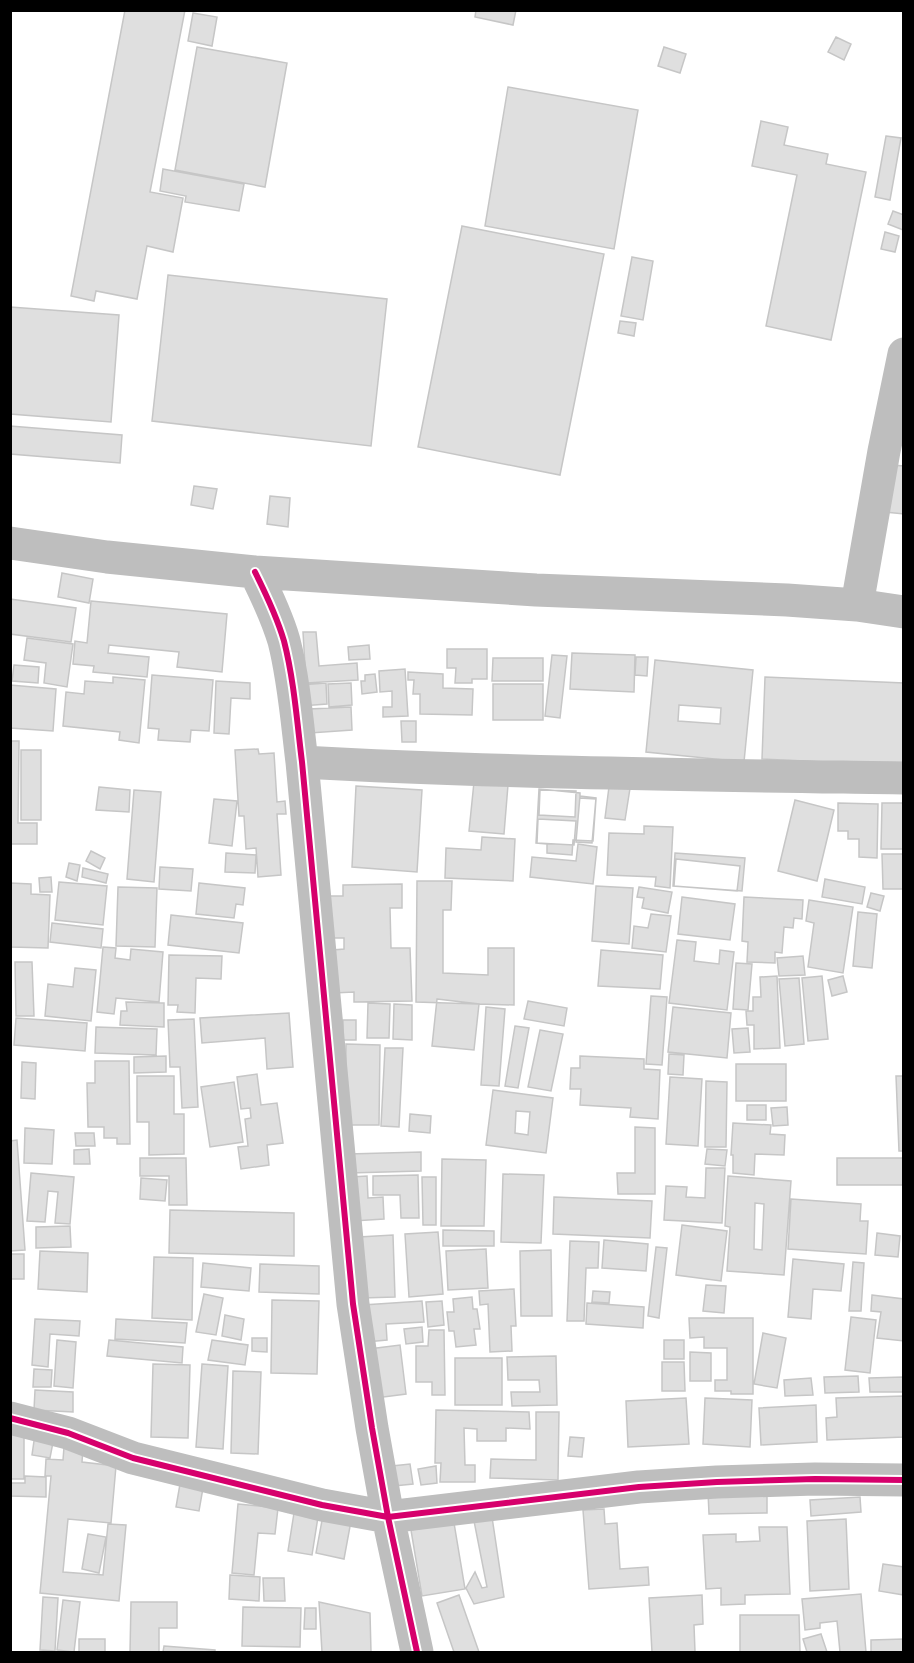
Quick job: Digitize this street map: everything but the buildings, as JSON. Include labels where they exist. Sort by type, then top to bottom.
[{"type":"street","points":[[857,605],[903,354]]},
{"type":"street","points":[[10,543],[106,557],[255,572],[536,590],[857,605],[903,612]]},
{"type":"street","points":[[255,572],[272,606],[284,641],[294,698],[353,1304],[388,1517],[417,1653]]},
{"type":"street","points":[[302,762],[534,772],[903,778]]},
{"type":"street","points":[[10,1418],[68,1433],[134,1458],[322,1505],[388,1517],[639,1487],[815,1479],[903,1480]]},
{"type":"cycle path","points":[[255,572],[281,632],[293,686],[353,1304],[388,1517],[417,1652]]},
{"type":"cycle path","points":[[10,1418],[68,1433],[133,1458],[322,1505],[388,1517],[639,1487],[815,1479],[904,1480]]}]
